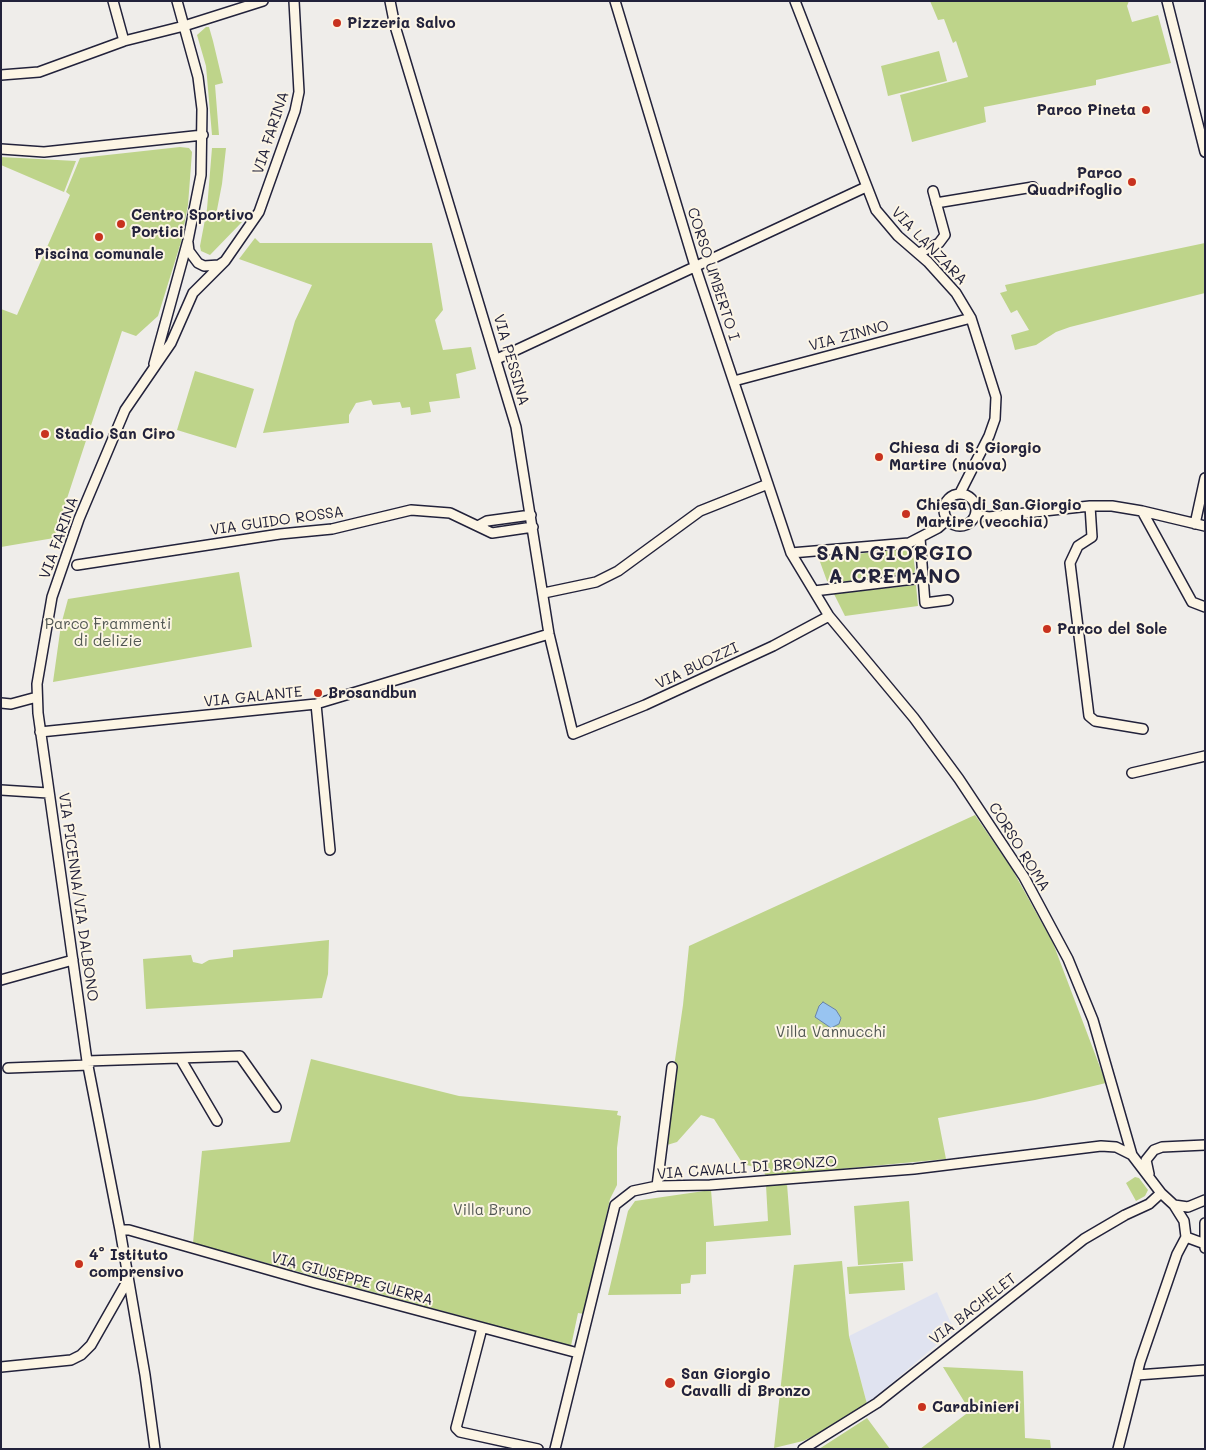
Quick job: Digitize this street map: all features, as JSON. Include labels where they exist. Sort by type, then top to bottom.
[{"type":"street","points":[[113,1],[124,41]]},
{"type":"street","name":"VIA FARINA","points":[[154,367],[159,339],[176,290],[201,175],[203,135],[198,77],[177,1]]},
{"type":"street","points":[[1,75],[39,72],[124,41],[184,26],[263,1]]},
{"type":"street","name":"VIA FARINA","points":[[40,732],[37,697],[38,676],[52,597],[79,519],[126,410],[171,343],[193,293],[225,261],[258,212],[295,111],[300,79],[294,1]]},
{"type":"street","name":"VIA PESSINA","points":[[390,1],[395,26],[497,358],[516,426],[549,634],[573,734]]},
{"type":"street","name":"CORSO UMBERTO I","points":[[614,1],[695,266],[791,553],[814,591]]},
{"type":"street","name":"VIA LANZARA","points":[[795,1],[876,210],[898,236],[919,253],[956,293],[971,318],[996,397],[995,419],[990,436],[960,493]]},
{"type":"street","points":[[1167,1],[1201,118],[1205,152]]},
{"type":"street","points":[[1,149],[44,152],[203,135]]},
{"type":"street","points":[[497,358],[866,187]]},
{"type":"street","points":[[936,203],[1033,187]]},
{"type":"street","points":[[919,253],[939,243],[945,235],[933,191]]},
{"type":"street","points":[[188,240],[189,251],[198,263],[212,266],[225,261]]},
{"type":"street","name":"VIA ZINNO","points":[[734,381],[971,318]]},
{"type":"street","points":[[976,515],[990,517],[1090,506],[1142,511],[1200,525],[1205,478]]},
{"type":"street","points":[[544,593],[596,582],[618,571],[700,511],[768,484]]},
{"type":"street","points":[[966,494],[975,502],[976,515],[966,525],[959,526],[946,520],[943,511],[945,502],[951,495],[966,494]]},
{"type":"street","points":[[1090,506],[1092,537],[1078,546],[1070,563],[1089,716],[1096,720],[1143,729]]},
{"type":"street","name":"VIA GUIDO ROSSA","points":[[77,565],[280,534],[332,529],[411,510],[450,513],[492,533],[532,527]]},
{"type":"street","points":[[1142,511],[1192,602],[1205,606]]},
{"type":"street","points":[[478,526],[487,521],[531,515]]},
{"type":"street","points":[[791,553],[909,543],[920,538],[946,520]]},
{"type":"street","points":[[920,538],[925,603],[948,600]]},
{"type":"street","points":[[814,591],[923,578]]},
{"type":"street","name":"CORSO ROMA","points":[[814,591],[829,616],[920,726],[960,779],[1024,876],[1068,959],[1093,1020],[1132,1155]]},
{"type":"street","name":"VIA BUOZZI","points":[[573,734],[645,705],[773,646],[829,616]]},
{"type":"street","name":"VIA GALANTE","points":[[40,732],[316,704],[549,634]]},
{"type":"street","points":[[1,703],[12,704],[37,697]]},
{"type":"street","points":[[316,704],[330,850]]},
{"type":"street","name":"VIA PICENNA/VIA DALBONO","points":[[40,732],[88,1063],[120,1230],[145,1376],[155,1449]]},
{"type":"street","points":[[1132,773],[1205,756]]},
{"type":"street","points":[[1,790],[48,794]]},
{"type":"street","points":[[1,980],[73,960]]},
{"type":"street","points":[[8,1068],[240,1056],[276,1107]]},
{"type":"street","points":[[180,1058],[217,1121]]},
{"type":"street","points":[[657,1186],[672,1067]]},
{"type":"street","points":[[1149,1176],[1146,1160],[1148,1154],[1154,1150],[1162,1147],[1205,1145]]},
{"type":"street","name":"VIA CAVALLI DI BRONZO","points":[[555,1449],[615,1205],[633,1191],[657,1186],[729,1183],[914,1169],[1101,1146],[1116,1147],[1132,1155]]},
{"type":"street","points":[[1119,1448],[1137,1375],[1177,1254],[1186,1237],[1184,1221],[1174,1205],[1161,1193],[1132,1155]]},
{"type":"street","name":"VIA BACHELET","points":[[803,1449],[877,1403],[1084,1239],[1125,1215],[1149,1204],[1161,1193]]},
{"type":"street","points":[[1174,1205],[1188,1207],[1205,1200]]},
{"type":"street","points":[[1205,1223],[1205,1248]]},
{"type":"street","name":"VIA GIUSEPPE GUERRA","points":[[120,1230],[129,1230],[315,1283],[578,1353]]},
{"type":"street","points":[[1186,1237],[1204,1244]]},
{"type":"street","points":[[1,1367],[71,1360],[81,1355],[91,1345],[128,1280]]},
{"type":"street","points":[[482,1328],[456,1428],[460,1432],[538,1449]]},
{"type":"street","points":[[1137,1375],[1205,1370]]},
{"type":"shaded area","points":[[937,1292],[954,1330],[867,1404],[849,1336]]},
{"type":"green space","points":[[930,1],[1129,1],[1127,6],[1132,22],[1158,15],[1171,63],[1096,80],[1096,85],[984,107],[986,122],[912,142],[900,95],[968,77],[956,41],[953,43],[944,19],[938,20]]},
{"type":"green space","points":[[206,27],[209,27],[223,83],[215,85],[219,135],[212,135],[206,66],[197,35]]},
{"type":"green space","points":[[939,51],[947,81],[888,96],[881,66]]},
{"type":"green space","points":[[180,147],[189,148],[192,152],[188,205],[181,242],[158,316],[136,336],[122,331],[54,538],[1,547],[1,309],[17,315],[70,195],[66,192],[80,158]]},
{"type":"green space","points":[[212,148],[226,148],[216,215],[242,222],[210,255],[201,251],[200,246],[207,209]]},
{"type":"green space","points":[[1,157],[76,161],[64,192],[1,165]]},
{"type":"green space","points":[[255,238],[260,243],[432,243],[443,310],[435,320],[443,350],[471,347],[476,369],[456,374],[460,398],[429,402],[431,412],[411,415],[410,407],[402,408],[400,402],[373,405],[371,400],[356,403],[349,415],[349,423],[263,433],[295,321],[312,285],[239,259]]},
{"type":"green space","points":[[1205,243],[1205,293],[1070,327],[1056,332],[1036,345],[1015,350],[1011,335],[1029,330],[1017,310],[1011,313],[1000,293],[1007,291],[1005,285]]},
{"type":"green space","points":[[195,371],[254,389],[236,448],[177,430]]},
{"type":"green space","points":[[912,547],[914,574],[830,583],[827,581],[819,559]]},
{"type":"green space","name":"Parco Frammenti di delizie","points":[[239,572],[252,647],[53,682],[61,625],[68,599]]},
{"type":"green space","points":[[916,585],[918,606],[845,616],[834,594]]},
{"type":"green space","name":"Villa Vannucchi","points":[[975,815],[1012,869],[1053,943],[1106,1083],[1035,1100],[938,1118],[946,1159],[766,1176],[762,1169],[743,1164],[714,1119],[701,1115],[677,1142],[667,1145],[670,1094],[683,1005],[689,946]]},
{"type":"green space","points":[[329,940],[328,974],[322,998],[146,1009],[143,959],[191,955],[193,962],[202,964],[209,960],[233,957],[233,950]]},
{"type":"green space","name":"Villa Bruno","points":[[311,1059],[459,1096],[618,1111],[617,1115],[621,1116],[617,1148],[617,1185],[610,1199],[584,1314],[578,1313],[571,1346],[193,1243],[202,1151],[290,1142]]},
{"type":"green space","points":[[1135,1177],[1139,1178],[1148,1190],[1145,1196],[1136,1201],[1126,1183]]},
{"type":"green space","points":[[787,1184],[791,1235],[706,1242],[706,1274],[691,1275],[690,1283],[681,1284],[681,1294],[608,1295],[628,1211],[635,1201],[711,1190],[714,1226],[768,1221],[766,1185]]},
{"type":"green space","points":[[909,1201],[913,1261],[858,1265],[854,1206]]},
{"type":"green space","points":[[842,1261],[849,1336],[867,1404],[824,1431],[803,1441],[774,1448],[794,1265]]},
{"type":"green space","points":[[903,1263],[905,1290],[849,1294],[847,1267]]},
{"type":"green space","points":[[943,1367],[1023,1371],[1025,1438],[1050,1440],[1051,1449],[920,1449],[970,1411]]},
{"type":"green space","points":[[867,1418],[890,1449],[819,1449]]},
{"type":"water","points":[[823,1002],[836,1010],[841,1018],[839,1024],[831,1028],[815,1017],[819,1006]]},
{"type":"place","name":"Pizzeria Salvo","points":[[337,23]]},
{"type":"place","name":"Parco Pineta","points":[[1146,110]]},
{"type":"place","name":"Parco Quadrifoglio","points":[[1132,182]]},
{"type":"place","name":"Centro Sportivo Portici","points":[[121,224]]},
{"type":"place","name":"Piscina comunale","points":[[99,237]]},
{"type":"place","name":"Stadio San Ciro","points":[[45,434]]},
{"type":"place","name":"Chiesa di S. Giorgio Martire (nuova)","points":[[879,457]]},
{"type":"place","name":"Chiesa di San Giorgio Martire (vecchia)","points":[[906,514]]},
{"type":"place","name":"Parco del Sole","points":[[1047,629]]},
{"type":"place","name":"Brosandbun","points":[[318,693]]},
{"type":"place","name":"4° Istituto comprensivo","points":[[79,1264]]},
{"type":"place","name":"San Giorgio Cavalli di Bronzo","points":[[670,1383]]},
{"type":"place","name":"Carabinieri","points":[[922,1407]]},
{"type":"district","name":"SAN GIORGIO A CREMANO","points":[[895,566]]}]
